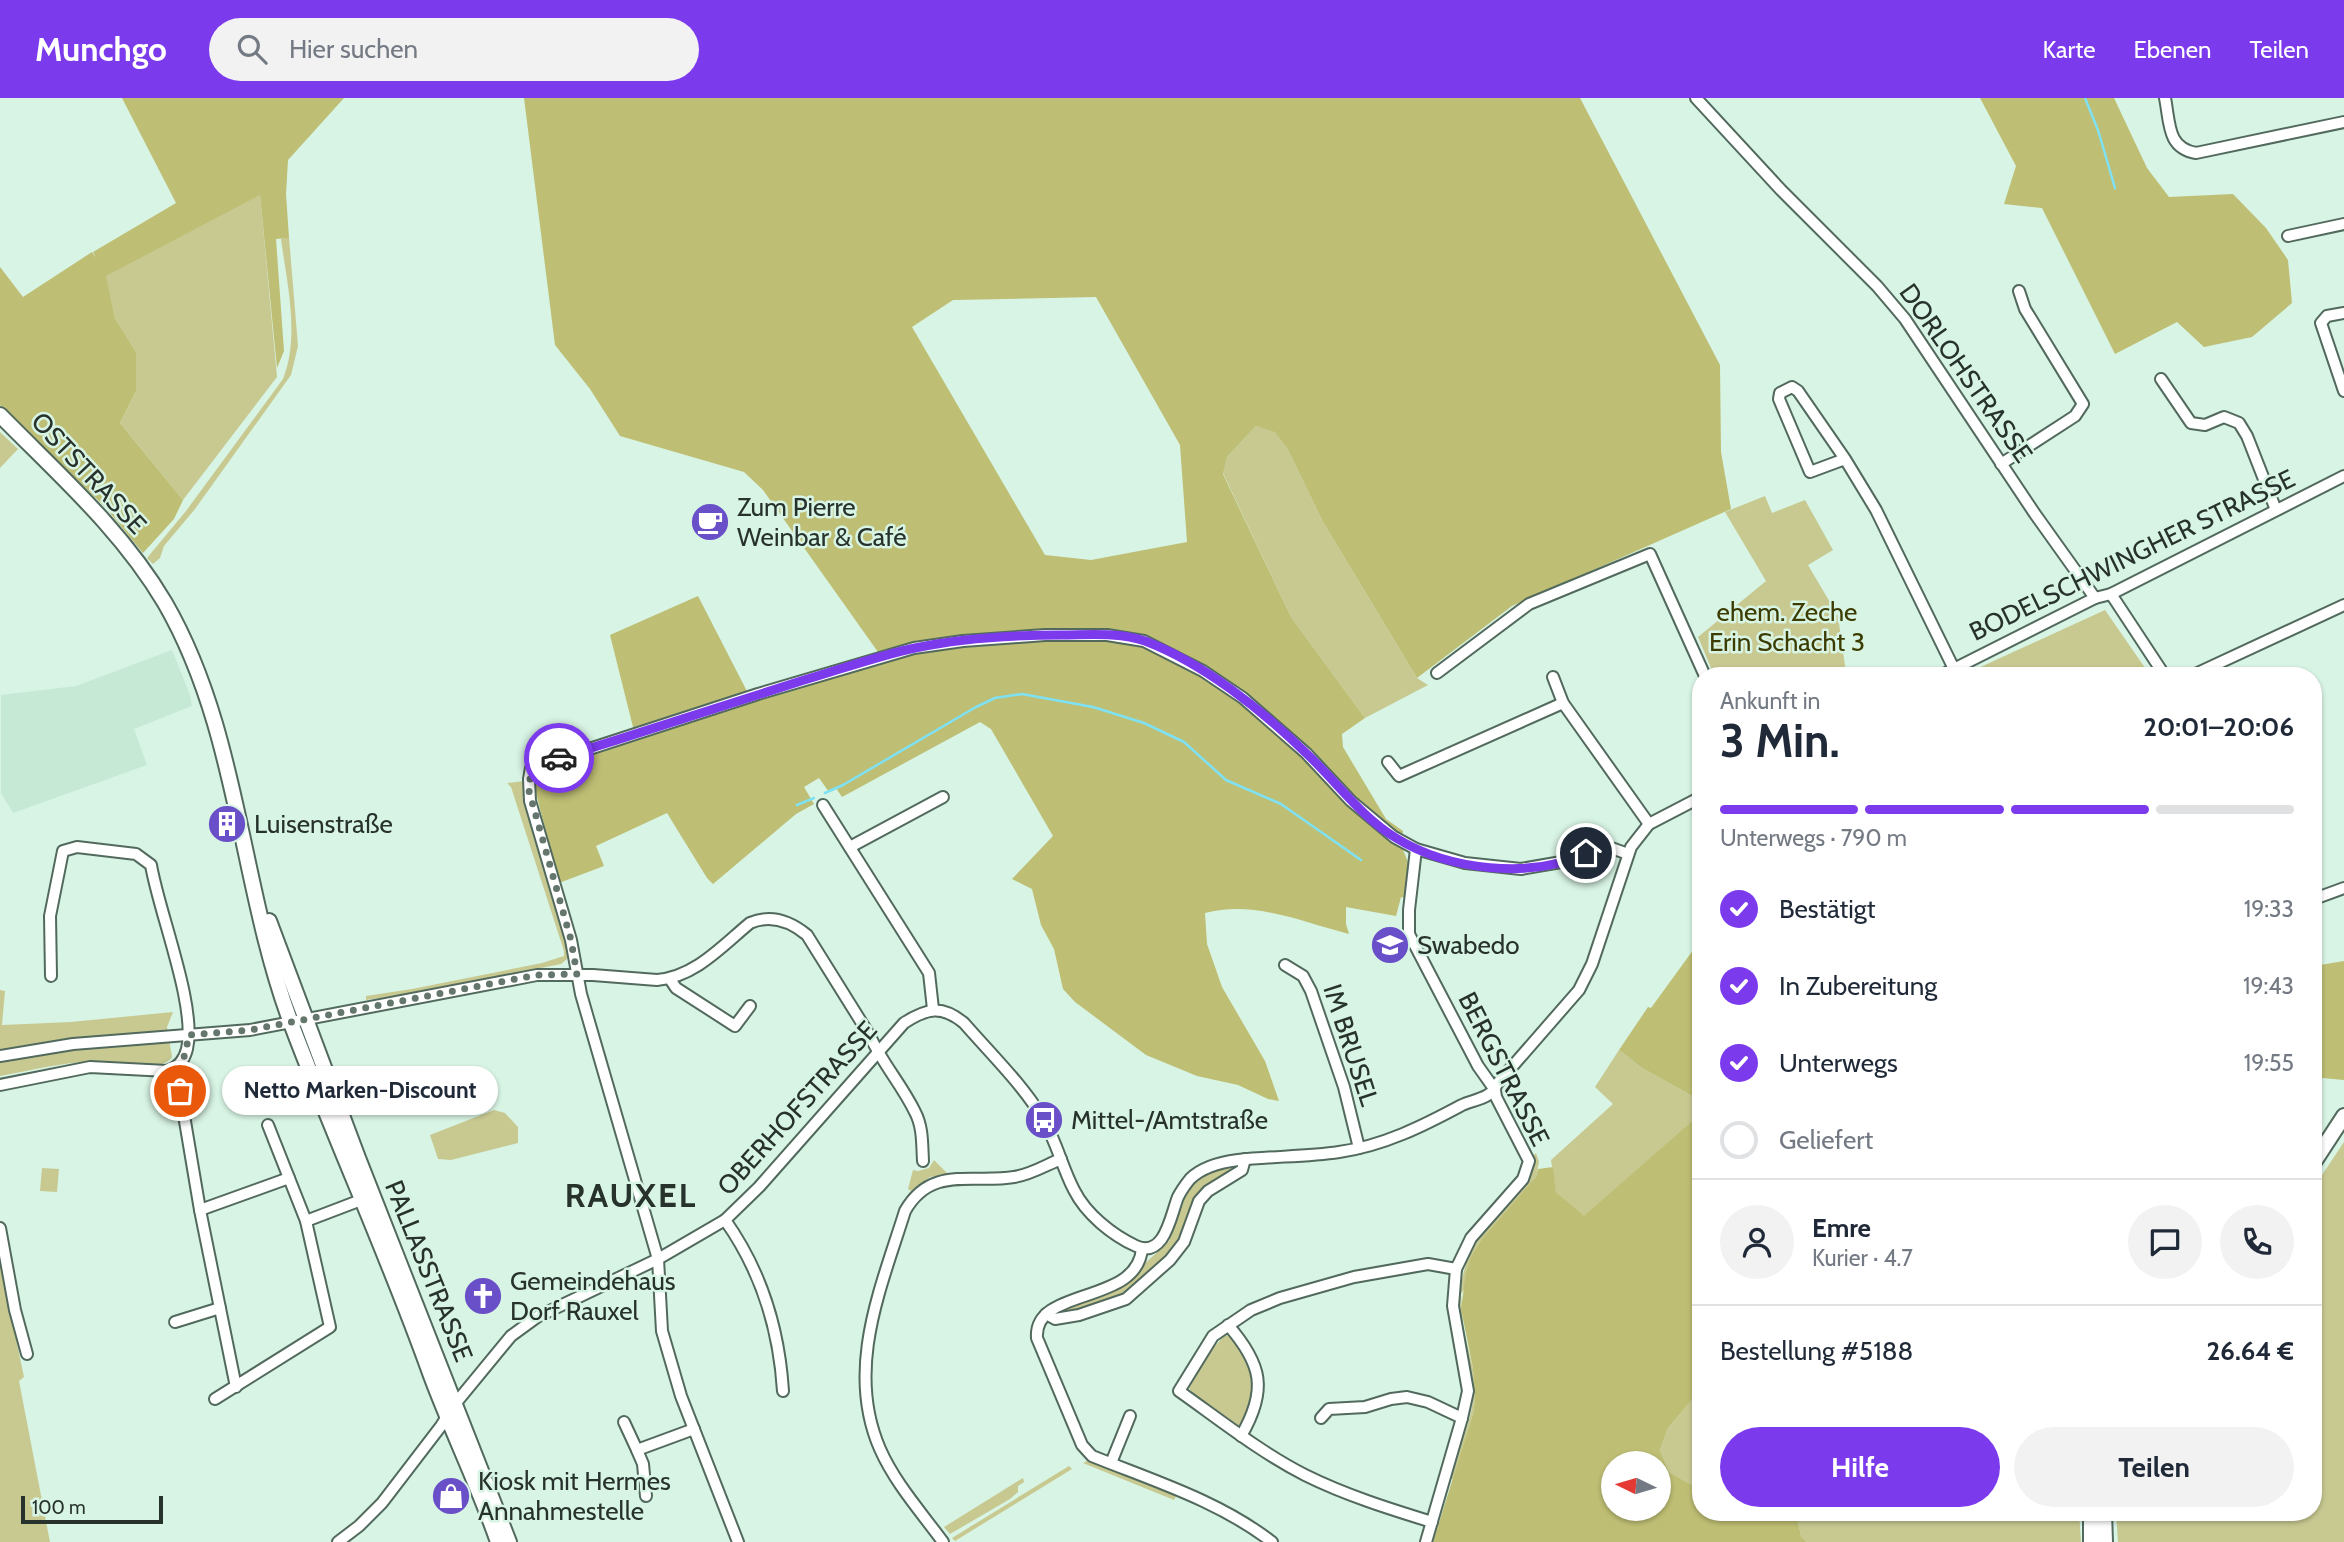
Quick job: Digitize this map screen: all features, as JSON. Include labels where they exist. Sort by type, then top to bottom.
[{"type":"main road","name":"OSTSTRASSE","points":[[0,415],[99,513],[165,603],[207,697],[267,944],[298,1019]]},
{"type":"main road","name":"PALLASSTRASSE","points":[[298,1019],[452,1410],[509,1542]]},
{"type":"main road","points":[[2322,1150],[2344,1116]]},
{"type":"main road","name":"PALLASSTRASSE","points":[[452,1410],[498,1542]]},
{"type":"main road","points":[[2091,1521],[2091,1542]]},
{"type":"main road","points":[[2104,1521],[2105,1542]]},
{"type":"street","name":"DORLOHSTRASSE","points":[[1696,98],[1905,319],[2001,464],[2095,598]]},
{"type":"street","points":[[2165,98],[2174,143],[2184,151],[2196,153],[2344,122]]},
{"type":"street","points":[[2287,236],[2344,224]]},
{"type":"street","points":[[2001,464],[2075,416],[2083,404],[2025,309],[2019,291]]},
{"type":"street","points":[[2344,313],[2327,316],[2321,323],[2340,371],[2344,391]]},
{"type":"street","points":[[2161,379],[2191,423],[2197,426],[2205,425],[2224,417],[2239,423],[2256,455],[2276,510]]},
{"type":"street","points":[[1845,459],[1810,471],[1779,399],[1780,393],[1792,387],[1798,391],[1845,459],[1876,510],[1953,667]]},
{"type":"street","name":"BODELSCHWINGHER STRASSE","points":[[1958,667],[2095,598],[2111,594],[2344,476]]},
{"type":"street","points":[[1437,673],[1529,604],[1650,554],[1701,667]]},
{"type":"street","points":[[2111,594],[2159,667]]},
{"type":"street","points":[[2210,667],[2344,605]]},
{"type":"street","points":[[738,1542],[681,1396],[663,1331],[658,1259],[530,801],[531,768],[747,697],[914,648],[963,640],[1045,635],[1107,635],[1144,641],[1203,671],[1243,698],[1306,753],[1351,801],[1394,837],[1416,849],[1465,863],[1500,869],[1521,869],[1567,861],[1606,846],[1628,854]]},
{"type":"street","points":[[1553,677],[1563,703],[1648,824]]},
{"type":"street","points":[[1388,762],[1399,776],[1563,703]]},
{"type":"street","points":[[850,847],[943,797]]},
{"type":"street","points":[[823,805],[929,973],[933,1009],[952,1013],[964,1023],[1012,1078],[1044,1120],[1079,1200],[1106,1228],[1142,1248],[1152,1246],[1166,1233],[1179,1196],[1191,1178],[1203,1170],[1245,1159],[1326,1154],[1359,1148],[1427,1124],[1495,1090],[1579,990],[1592,964],[1628,854],[1648,824],[1692,802]]},
{"type":"street","points":[[0,1085],[90,1067],[167,1072],[180,1064],[187,1048],[186,1009],[151,865],[136,854],[77,847],[62,851],[50,916],[51,976]]},
{"type":"street","name":"BERGSTRASSE","points":[[1416,849],[1407,926],[1409,934],[1478,1066],[1495,1090],[1496,1097],[1527,1155],[1528,1168],[1523,1179],[1471,1238],[1456,1269],[1453,1306],[1468,1391],[1426,1542]]},
{"type":"street","points":[[2322,896],[2344,888]]},
{"type":"street","points":[[0,1056],[73,1044],[250,1030],[537,975],[577,974],[670,979],[697,967],[750,923],[760,919],[778,919],[795,924],[807,934],[870,1036],[877,1052],[915,1112],[922,1133],[923,1161]]},
{"type":"street","name":"IM BRUSEL","points":[[1285,964],[1303,976],[1311,991],[1344,1087],[1359,1148]]},
{"type":"street","points":[[670,979],[677,988],[735,1026],[750,1006]]},
{"type":"street","name":"OBERHOFSTRASSE","points":[[658,1259],[725,1220],[761,1184],[904,1023],[933,1009]]},
{"type":"street","points":[[176,1068],[200,1210],[236,1387]]},
{"type":"street","points":[[215,1399],[330,1327],[306,1221],[268,1125]]},
{"type":"street","points":[[943,1542],[893,1473],[880,1450],[871,1423],[865,1372],[866,1346],[875,1307],[905,1211],[919,1192],[938,1181],[1019,1177],[1061,1158]]},
{"type":"street","points":[[1046,1314],[1055,1319],[1079,1315],[1126,1299],[1170,1260],[1184,1241],[1199,1201],[1208,1191],[1242,1170],[1245,1159]]},
{"type":"street","points":[[200,1210],[289,1178]]},
{"type":"street","points":[[306,1221],[368,1197]]},
{"type":"street","points":[[725,1220],[744,1249],[764,1293],[777,1339],[783,1391]]},
{"type":"street","points":[[0,1228],[15,1310],[27,1354]]},
{"type":"street","points":[[1142,1248],[1138,1262],[1120,1281],[1105,1290],[1058,1306],[1046,1314],[1038,1326],[1037,1338],[1082,1445],[1093,1456],[1232,1515],[1272,1542]]},
{"type":"street","points":[[338,1542],[382,1503],[499,1350],[524,1326],[537,1317],[658,1259]]},
{"type":"street","points":[[1432,1522],[1391,1510],[1305,1475],[1241,1436],[1179,1391],[1213,1336],[1251,1310],[1280,1298],[1354,1277],[1429,1264],[1456,1269]]},
{"type":"street","points":[[174,1322],[220,1308]]},
{"type":"street","points":[[1228,1325],[1251,1354],[1257,1375],[1253,1411],[1241,1436]]},
{"type":"street","points":[[1321,1418],[1329,1409],[1365,1407],[1391,1399],[1407,1398],[1428,1402],[1462,1418]]},
{"type":"street","points":[[1111,1463],[1130,1416]]},
{"type":"street","points":[[624,1422],[643,1464],[646,1496]]},
{"type":"street","points":[[638,1450],[694,1429]]},
{"type":"shaded area","points":[[122,98],[344,98],[288,160],[286,194],[289,238],[276,239],[284,351],[277,368],[260,195],[106,276],[115,318],[136,352],[136,391],[120,423],[183,500],[174,519],[143,553],[106,508],[0,405],[0,267],[23,297],[92,252],[96,258],[93,252],[176,203]]},
{"type":"shaded area","points":[[524,98],[1580,98],[1720,365],[1721,452],[1731,509],[1512,606],[1417,678],[1323,522],[1287,448],[1275,432],[1256,426],[1227,457],[1223,474],[1291,617],[1365,718],[1342,734],[1343,747],[1386,819],[1403,831],[1401,845],[1408,862],[1405,898],[1401,897],[1396,916],[1346,907],[1349,934],[1260,911],[1242,909],[1205,913],[1207,944],[1222,987],[1265,1061],[1279,1101],[1268,1099],[1238,1085],[1197,1076],[1146,1055],[1075,1002],[1063,989],[1054,949],[1041,925],[1032,889],[1012,879],[1053,836],[991,729],[980,722],[842,797],[836,788],[829,792],[819,778],[804,787],[814,804],[796,814],[713,884],[667,813],[596,846],[604,866],[559,883],[535,789],[537,773],[636,739],[610,635],[698,596],[752,701],[880,660],[878,652],[763,490],[744,472],[620,436],[590,389],[555,345]],"holes":[[[1096,297],[1180,445],[1187,542],[1091,560],[1045,555],[912,327],[953,300]]]},
{"type":"shaded area","points":[[1980,98],[2114,98],[2147,168],[2169,197],[2233,194],[2266,228],[2288,260],[2292,303],[2252,337],[2204,347],[2177,322],[2115,354],[2042,208],[2004,204],[2016,166]]},
{"type":"shaded area","points":[[172,650],[192,706],[134,729],[147,765],[13,813],[1,793],[1,695],[76,686]]},
{"type":"shaded area","points":[[1692,952],[1692,1096],[1642,1068],[1619,1050],[1648,1007],[1651,1008]]},
{"type":"shaded area","points":[[2344,961],[2344,1080],[2322,1078],[2322,965]]},
{"type":"shaded area","points":[[1692,1121],[1692,1400],[1668,1428],[1660,1451],[1601,1451],[1601,1521],[1671,1521],[1671,1473],[1692,1485],[1692,1521],[1798,1521],[1801,1536],[1807,1542],[1433,1542],[1473,1414],[1475,1399],[1473,1368],[1461,1309],[1471,1257],[1483,1238],[1536,1177],[1538,1169],[1553,1167],[1556,1192],[1584,1216]]},
{"type":"green space","points":[[260,194],[277,377],[183,500],[120,423],[136,391],[136,352],[115,318],[105,274]]},
{"type":"green space","points":[[289,237],[298,346],[291,375],[195,509],[164,546],[160,558],[153,564],[147,558],[186,511],[283,379],[291,345],[291,310],[281,239]]},
{"type":"green space","points":[[1256,426],[1275,431],[1287,448],[1323,522],[1417,678],[1428,685],[1365,718],[1291,617],[1223,473],[1227,457]]},
{"type":"green space","points":[[0,432],[18,449],[0,468]]},
{"type":"green space","name":"ehem. Zeche Erin Schacht 3","points":[[1765,496],[1772,513],[1805,500],[1833,550],[1808,565],[1838,616],[1845,667],[1711,667],[1698,637],[1766,581],[1725,512]]},
{"type":"green space","points":[[2105,610],[2144,667],[1980,667]]},
{"type":"green space","points":[[524,781],[525,795],[570,953],[567,959],[561,964],[421,992],[366,1000],[366,996],[542,963],[564,956],[511,787],[507,783]]},
{"type":"green space","points":[[0,990],[5,991],[2,1025],[71,1022],[173,1012],[167,1027],[172,1057],[167,1062],[151,1066],[95,1061],[0,1076]]},
{"type":"green space","points":[[1619,1050],[1642,1068],[1692,1096],[1692,1121],[1584,1217],[1556,1192],[1551,1160],[1613,1104],[1595,1087]]},
{"type":"green space","points":[[494,1110],[505,1113],[518,1127],[518,1143],[451,1160],[438,1159],[430,1135]]},
{"type":"green space","points":[[2344,1142],[2344,1542],[2118,1542],[2117,1521],[2322,1521],[2322,1175]]},
{"type":"green space","points":[[1536,1153],[1539,1162],[1536,1177],[1461,1294],[1463,1327],[1473,1368],[1475,1399],[1473,1414],[1451,1479],[1470,1418],[1473,1397],[1471,1378],[1463,1331],[1460,1305],[1462,1279],[1471,1250],[1478,1238],[1527,1182]]},
{"type":"green space","points":[[934,1160],[948,1174],[930,1177],[911,1191],[908,1189],[913,1170],[929,1168]]},
{"type":"green space","points":[[1238,1164],[1239,1166],[1203,1191],[1170,1256],[1123,1295],[1054,1316],[1058,1311],[1121,1286],[1169,1241],[1184,1201],[1182,1197],[1194,1182],[1212,1171]]},
{"type":"green space","points":[[42,1168],[59,1169],[57,1192],[40,1191]]},
{"type":"green space","points":[[0,1263],[24,1377],[19,1381],[50,1542],[0,1542]]},
{"type":"green space","points":[[1230,1335],[1246,1357],[1253,1379],[1251,1402],[1241,1427],[1193,1394],[1189,1388],[1208,1354],[1224,1336]]},
{"type":"green space","points":[[1692,1400],[1692,1485],[1671,1473],[1671,1451],[1660,1450],[1668,1428]]},
{"type":"green space","points":[[1087,1461],[1176,1496],[1174,1500],[1083,1463]]},
{"type":"green space","points":[[1069,1466],[1072,1469],[955,1541],[952,1538]]},
{"type":"green space","points":[[1023,1478],[1024,1482],[1018,1486],[1018,1492],[1010,1499],[950,1534],[944,1527]]},
{"type":"green space","points":[[1798,1521],[2080,1521],[2081,1542],[1807,1542],[1801,1536]]},
{"type":"waterway","points":[[2085,98],[2098,130],[2115,188]]},
{"type":"waterway","points":[[825,793],[976,707],[995,698],[1022,694],[1093,707],[1144,723],[1184,742],[1226,780],[1281,804],[1361,860]]},
{"type":"waterway","points":[[797,805],[814,798]]},
{"type":"way so far","points":[[180,1091],[176,1068],[184,1057],[188,1035],[250,1030],[537,975],[577,974],[571,940],[529,791],[531,768],[559,758]]},
{"type":"place","name":"Zum Pierre Weinbar & Café","points":[[710,522]]},
{"type":"place","name":"Luisenstraße","points":[[227,824]]},
{"type":"place","name":"Swabedo","points":[[1390,945]]},
{"type":"place","name":"Netto Marken-Discount","points":[[180,1091]]},
{"type":"place","name":"Mittel-/Amtstraße","points":[[1044,1120]]},
{"type":"place","name":"Gemeindehaus Dorf Rauxel","points":[[483,1296]]},
{"type":"place","name":"Kiosk mit Hermes Annahmestelle","points":[[451,1496]]},
{"type":"district","name":"RAUXEL","points":[[631,1195]]},
{"type":"route","points":[[559,758],[758,694],[914,648],[963,640],[1045,635],[1107,635],[1144,641],[1203,671],[1243,698],[1306,753],[1351,801],[1394,837],[1416,849],[1447,859],[1500,869],[1532,868],[1567,861],[1586,853]]}]
